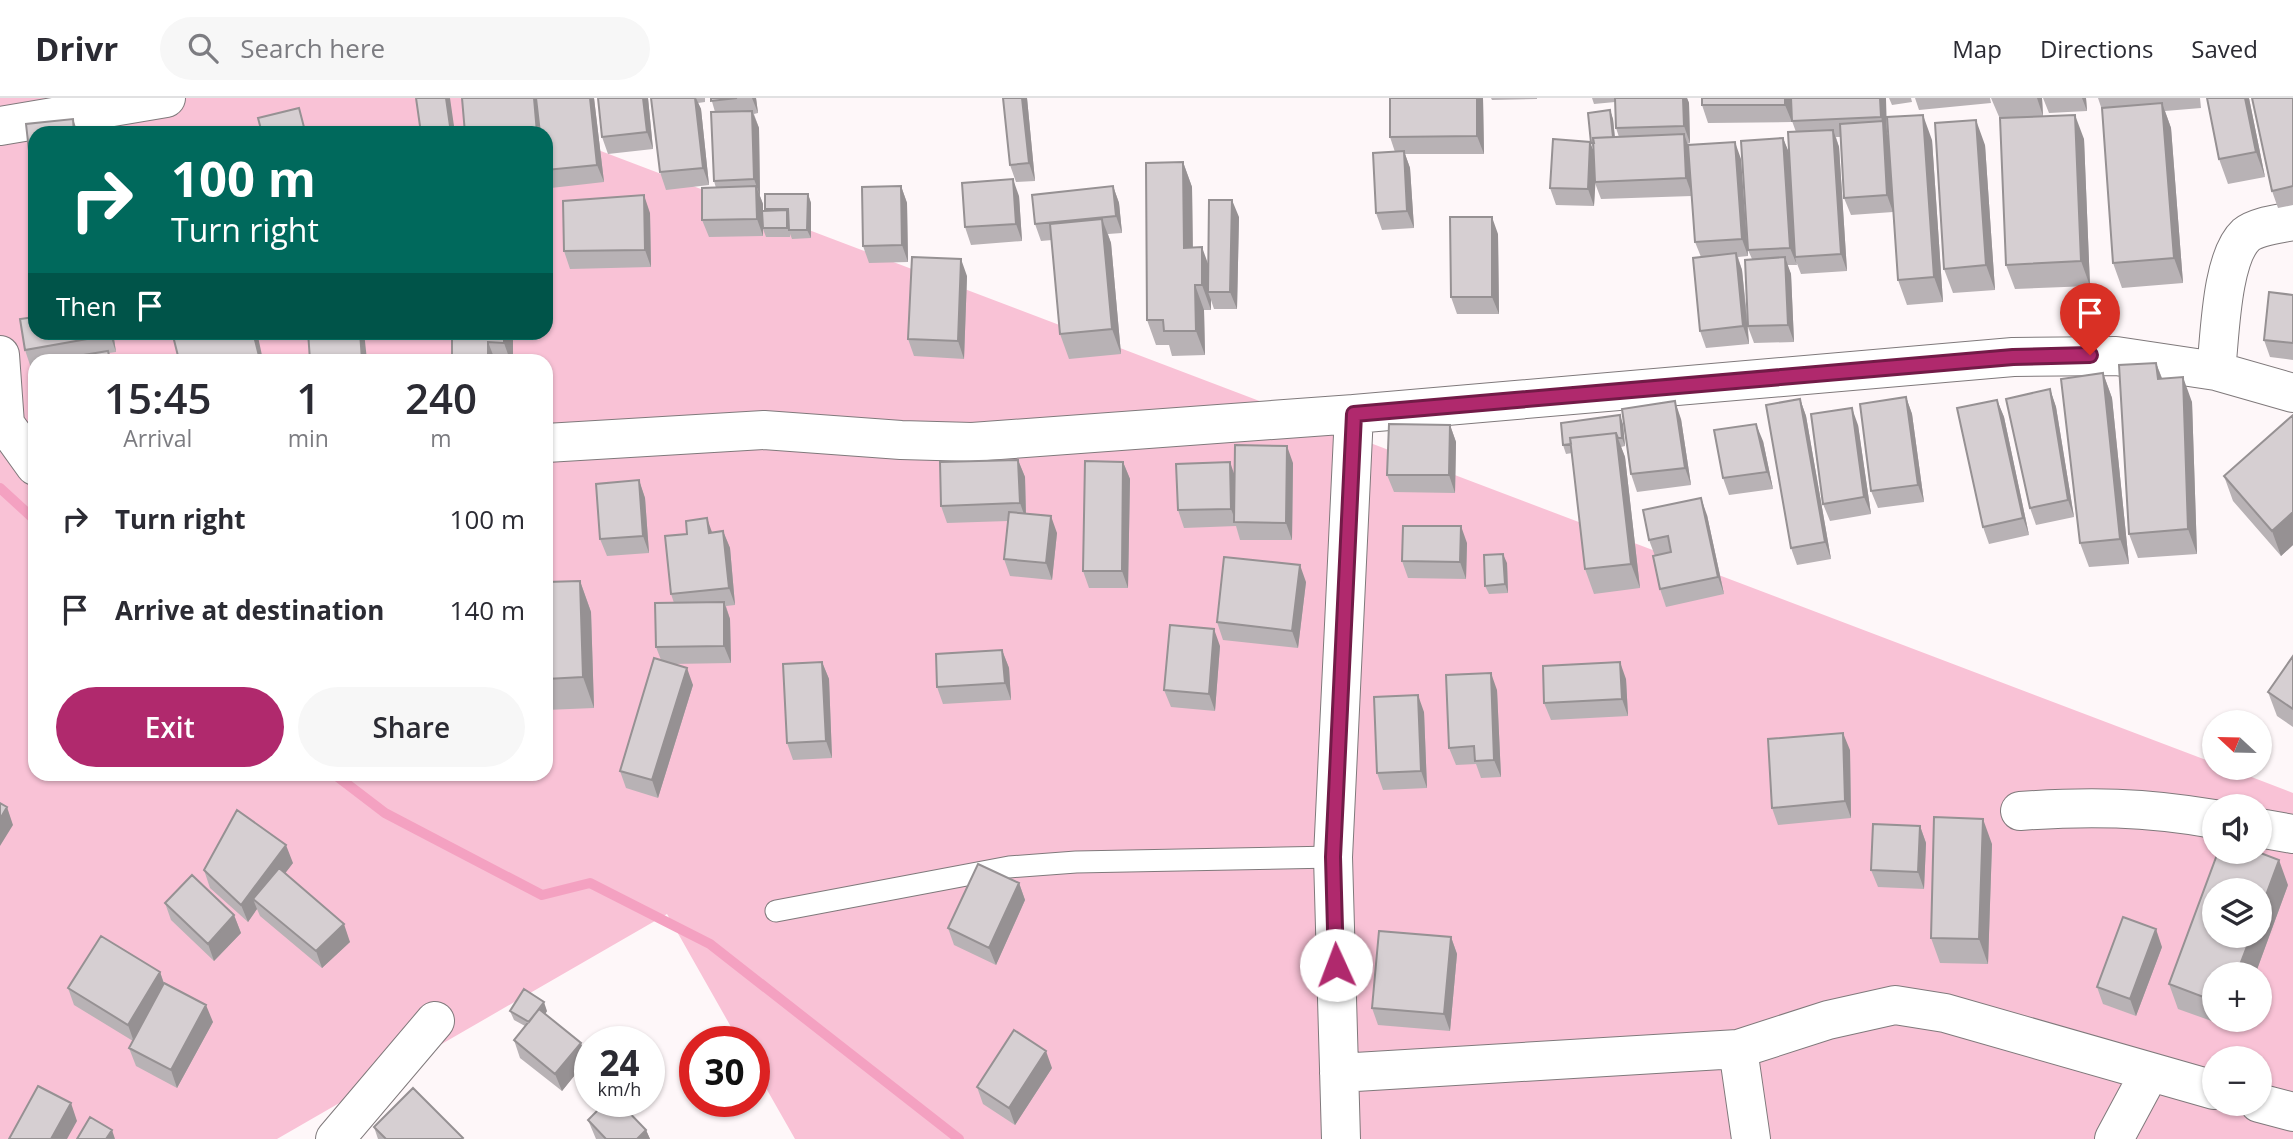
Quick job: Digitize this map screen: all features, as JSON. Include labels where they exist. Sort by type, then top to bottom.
[{"type":"street","points":[[0,126],[166,98]]},
{"type":"street","points":[[2216,371],[2225,285],[2233,253],[2247,233],[2293,221]]},
{"type":"street","points":[[0,355],[5,424],[28,456]]},
{"type":"street","points":[[553,443],[764,430],[972,442],[1354,414],[2013,357],[2116,356],[2216,371],[2293,393]]},
{"type":"street","points":[[1341,1139],[1333,857],[1354,414]]},
{"type":"street","points":[[2020,811],[2122,807],[2166,810],[2202,817]]},
{"type":"street","points":[[2272,830],[2293,834]]},
{"type":"street","points":[[1339,1073],[1738,1049],[1828,1020],[1895,1005],[1945,1013],[2202,1087]]},
{"type":"street","points":[[335,1139],[435,1021]]},
{"type":"street","points":[[1738,1049],[1751,1139]]},
{"type":"street","points":[[2114,1139],[2150,1072]]},
{"type":"street","points":[[2272,1106],[2293,1112]]},
{"type":"lane","points":[[776,911],[1009,867],[1076,862],[1333,857]]},
{"type":"shaded area","points":[[0,98],[461,98],[535,126],[28,126],[28,340],[553,340],[553,133],[2202,758],[2202,780],[2259,780],[2293,793],[2293,1139],[795,1139],[770,1095],[770,1026],[730,1026],[667,914],[277,1139],[0,1139]]},
{"type":"building","points":[[416,98],[446,98],[450,126],[420,126]]},
{"type":"building","points":[[462,98],[534,98],[536,126],[464,126]]},
{"type":"building","points":[[536,98],[590,98],[597,165],[553,169],[553,126],[539,126]]},
{"type":"building","points":[[598,98],[643,98],[647,132],[602,137]]},
{"type":"building","points":[[651,98],[695,98],[703,168],[660,172]]},
{"type":"building","points":[[711,98],[737,98],[711,101]]},
{"type":"building","points":[[1003,98],[1022,98],[1029,163],[1010,165]]},
{"type":"building","points":[[1390,98],[1477,98],[1477,136],[1390,137]]},
{"type":"building","points":[[1615,98],[1683,98],[1684,126],[1616,128]]},
{"type":"building","points":[[1702,98],[1785,98],[1785,105],[1702,105]]},
{"type":"building","points":[[1791,98],[1880,98],[1881,117],[1792,121]]},
{"type":"building","points":[[2207,98],[2245,98],[2256,152],[2219,159]]},
{"type":"building","points":[[2252,98],[2293,98],[2293,186],[2272,191]]},
{"type":"building","points":[[2162,103],[2174,258],[2113,263],[2102,108]]},
{"type":"building","points":[[299,108],[304,126],[260,126],[258,118]]},
{"type":"building","points":[[1610,110],[1613,137],[1593,138],[1594,143],[1591,143],[1588,113]]},
{"type":"building","points":[[752,111],[754,179],[714,181],[711,112]]},
{"type":"building","points":[[1923,115],[1934,277],[1898,280],[1887,117]]},
{"type":"building","points":[[2075,115],[2081,261],[2006,265],[2000,118]]},
{"type":"building","points":[[73,119],[74,126],[28,126],[28,142],[26,124]]},
{"type":"building","points":[[1976,120],[1986,265],[1944,269],[1935,123]]},
{"type":"building","points":[[1883,121],[1887,195],[1844,198],[1840,124]]},
{"type":"building","points":[[1833,130],[1841,254],[1795,257],[1788,132]]},
{"type":"building","points":[[1684,134],[1686,178],[1595,182],[1593,138]]},
{"type":"building","points":[[1783,138],[1790,248],[1748,250],[1741,141]]},
{"type":"building","points":[[1553,139],[1590,142],[1588,189],[1550,188]]},
{"type":"building","points":[[1735,142],[1742,239],[1695,242],[1688,145]]},
{"type":"building","points":[[1404,151],[1407,211],[1376,213],[1373,153]]},
{"type":"building","points":[[1183,162],[1184,248],[1202,247],[1202,285],[1195,285],[1196,331],[1164,331],[1163,320],[1147,320],[1146,163]]},
{"type":"building","points":[[1013,179],[1016,224],[965,227],[962,183]]},
{"type":"building","points":[[756,186],[757,219],[702,220],[702,188]]},
{"type":"building","points":[[901,186],[902,245],[863,246],[862,187]]},
{"type":"building","points":[[1113,186],[1116,216],[1035,224],[1032,195]]},
{"type":"building","points":[[765,194],[808,194],[807,230],[789,230],[788,209],[765,209]]},
{"type":"building","points":[[644,195],[645,250],[564,251],[563,201]]},
{"type":"building","points":[[1209,200],[1232,200],[1230,292],[1208,292]]},
{"type":"building","points":[[787,210],[787,228],[763,228],[762,211]]},
{"type":"building","points":[[1450,217],[1492,217],[1492,297],[1451,297]]},
{"type":"building","points":[[1102,219],[1112,329],[1060,334],[1050,224]]},
{"type":"building","points":[[1736,253],[1743,326],[1700,331],[1693,258]]},
{"type":"building","points":[[912,257],[961,259],[958,341],[908,339]]},
{"type":"building","points":[[1785,257],[1788,325],[1748,326],[1745,260]]},
{"type":"building","points":[[2269,292],[2293,295],[2293,343],[2264,340]]},
{"type":"building","points":[[28,318],[28,340],[82,340],[25,350],[20,319]]},
{"type":"building","points":[[174,340],[255,340],[258,354],[178,354]]},
{"type":"building","points":[[309,340],[361,340],[362,354],[310,354]]},
{"type":"building","points":[[452,340],[504,340],[504,343],[488,342],[488,354],[452,354]]},
{"type":"building","points":[[2156,363],[2158,379],[2183,377],[2188,529],[2129,534],[2119,365]]},
{"type":"building","points":[[2103,373],[2120,539],[2080,543],[2061,379]]},
{"type":"building","points":[[2050,389],[2068,500],[2030,508],[2006,399]]},
{"type":"building","points":[[1906,397],[1918,485],[1871,491],[1860,404]]},
{"type":"building","points":[[1800,399],[1825,542],[1791,548],[1766,405]]},
{"type":"building","points":[[1997,400],[2023,518],[1983,527],[1957,408]]},
{"type":"building","points":[[1675,401],[1685,468],[1631,474],[1622,409]]},
{"type":"building","points":[[1852,408],[1864,497],[1823,504],[1811,414]]},
{"type":"building","points":[[1620,415],[1622,438],[1618,438],[1616,433],[1570,438],[1571,444],[1563,445],[1561,423]]},
{"type":"building","points":[[2293,415],[2293,512],[2272,531],[2224,476]]},
{"type":"building","points":[[1389,424],[1450,425],[1449,475],[1387,475]]},
{"type":"building","points":[[1756,424],[1767,472],[1723,478],[1714,430]]},
{"type":"building","points":[[1616,433],[1631,564],[1585,569],[1570,438]]},
{"type":"building","points":[[1235,445],[1287,446],[1286,523],[1234,522]]},
{"type":"building","points":[[1018,460],[1020,503],[941,506],[940,462]]},
{"type":"building","points":[[1085,461],[1123,462],[1122,571],[1083,571]]},
{"type":"building","points":[[1230,462],[1231,509],[1178,510],[1176,464]]},
{"type":"building","points":[[639,480],[643,536],[600,539],[596,484]]},
{"type":"building","points":[[1701,498],[1718,577],[1660,589],[1653,556],[1671,552],[1668,536],[1649,540],[1643,510]]},
{"type":"building","points":[[1009,512],[1051,516],[1046,563],[1004,559]]},
{"type":"building","points":[[707,518],[709,533],[723,531],[729,588],[671,594],[665,536],[687,534],[686,521]]},
{"type":"building","points":[[1403,526],[1461,526],[1460,562],[1402,561]]},
{"type":"building","points":[[1503,554],[1505,584],[1485,586],[1484,555]]},
{"type":"building","points":[[1224,557],[1300,565],[1292,631],[1217,622]]},
{"type":"building","points":[[580,581],[583,677],[553,679],[553,582]]},
{"type":"building","points":[[724,602],[724,646],[656,647],[655,603]]},
{"type":"building","points":[[1170,625],[1214,629],[1209,694],[1164,690]]},
{"type":"building","points":[[1002,650],[1005,683],[937,687],[936,654]]},
{"type":"building","points":[[2293,656],[2293,709],[2268,692]]},
{"type":"building","points":[[654,658],[687,668],[652,780],[620,771]]},
{"type":"building","points":[[822,662],[826,741],[787,743],[783,664]]},
{"type":"building","points":[[1620,662],[1622,699],[1544,703],[1543,666]]},
{"type":"building","points":[[1491,673],[1494,760],[1475,761],[1474,746],[1449,748],[1446,675]]},
{"type":"building","points":[[1418,695],[1421,771],[1377,773],[1374,697]]},
{"type":"building","points":[[1843,733],[1845,801],[1772,808],[1768,739]]},
{"type":"building","points":[[0,803],[7,807],[0,819]]},
{"type":"building","points":[[237,810],[286,845],[241,905],[204,870]]},
{"type":"building","points":[[1934,817],[1983,819],[1979,939],[1931,938]]},
{"type":"building","points":[[1873,824],[1920,826],[1918,872],[1871,870]]},
{"type":"building","points":[[2272,857],[2279,860],[2272,879],[2208,878],[2214,864],[2272,864]]},
{"type":"building","points":[[978,864],[1019,883],[989,948],[948,928]]},
{"type":"building","points":[[279,868],[344,924],[316,951],[253,899]]},
{"type":"building","points":[[192,875],[234,915],[208,944],[165,903]]},
{"type":"building","points":[[2202,895],[2202,948],[2246,948],[2241,962],[2202,962],[2202,996],[2169,984]]},
{"type":"building","points":[[2123,917],[2156,929],[2130,999],[2097,987]]},
{"type":"building","points":[[1379,931],[1451,937],[1444,1014],[1372,1008]]},
{"type":"building","points":[[101,936],[160,972],[128,1025],[68,988]]},
{"type":"building","points":[[164,983],[206,1005],[171,1070],[129,1048]]},
{"type":"building","points":[[524,989],[544,1002],[529,1022],[510,1011]]},
{"type":"building","points":[[539,1009],[574,1037],[574,1051],[555,1074],[514,1040]]},
{"type":"building","points":[[1014,1030],[1046,1051],[1009,1108],[977,1087]]},
{"type":"building","points":[[38,1086],[71,1103],[51,1139],[9,1139]]},
{"type":"building","points":[[413,1088],[462,1139],[386,1139],[374,1127]]},
{"type":"building","points":[[90,1117],[112,1130],[106,1139],[77,1139]]},
{"type":"building","points":[[591,1117],[633,1117],[646,1130],[637,1139],[606,1139],[588,1120]]},
{"type":"waterway","points":[[0,488],[28,514]]},
{"type":"waterway","points":[[343,781],[385,813],[542,895],[590,883],[710,944],[959,1139]]},
{"type":"route","points":[[1336,965],[1333,857],[1354,414],[2013,357],[2090,355]]}]
